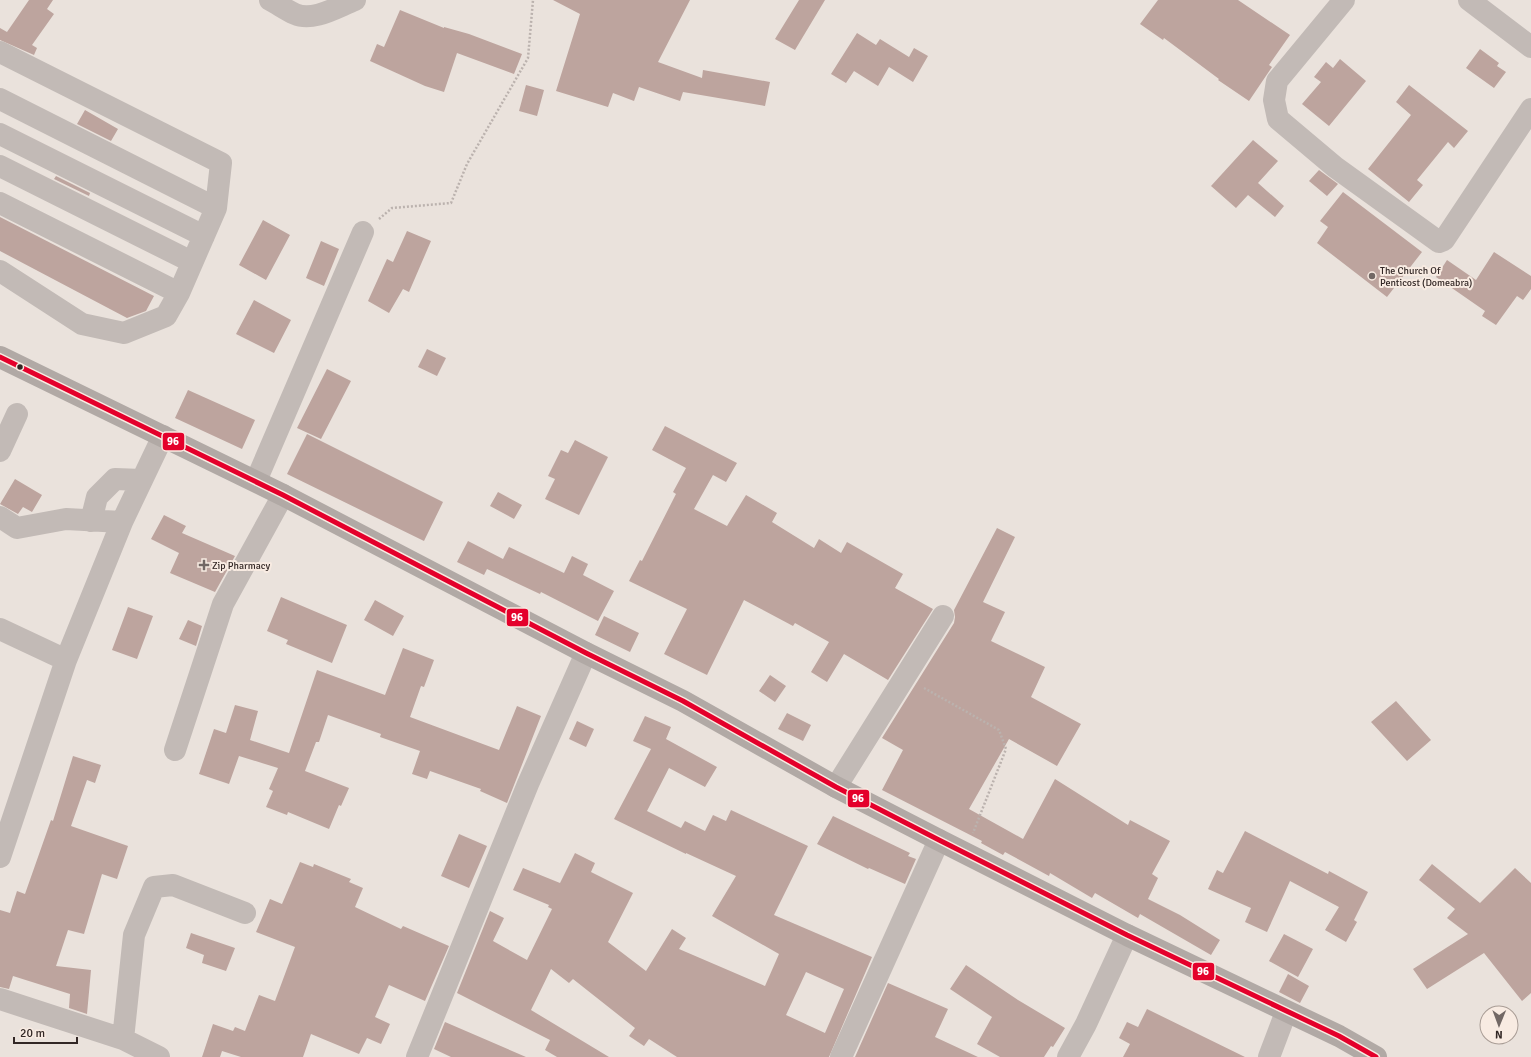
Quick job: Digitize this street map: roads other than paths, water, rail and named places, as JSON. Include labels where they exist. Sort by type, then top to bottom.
[{"type":"main road","points":[[0,357],[256,481],[586,653],[683,701],[836,787],[938,840],[1127,935],[1339,1036],[1376,1057]]},
{"type":"street","points":[[270,0],[295,14],[306,16],[321,13],[355,0]]},
{"type":"street","points":[[1344,0],[1277,81],[1274,100],[1278,119],[1335,167],[1439,242],[1444,240],[1531,109]]},
{"type":"street","points":[[1469,0],[1531,47]]},
{"type":"street","points":[[0,52],[221,163],[216,208],[179,294],[166,316],[124,334],[82,324],[0,272]]},
{"type":"street","points":[[0,99],[216,208]]},
{"type":"street","points":[[0,134],[204,236]]},
{"type":"street","points":[[0,166],[192,262]]},
{"type":"street","points":[[0,204],[179,294]]},
{"type":"street","points":[[256,481],[363,232]]},
{"type":"street","points":[[0,451],[17,414]]},
{"type":"street","points":[[0,857],[66,660],[122,522],[163,436]]},
{"type":"street","points":[[91,521],[97,497],[115,479],[142,480]]},
{"type":"street","points":[[175,750],[223,604],[283,495]]},
{"type":"street","points":[[0,517],[17,528],[66,519],[122,522]]},
{"type":"street","points":[[836,787],[906,678],[943,616]]},
{"type":"street","points":[[0,629],[66,660]]},
{"type":"street","points":[[417,1057],[528,784],[586,653]]},
{"type":"street","points":[[841,1057],[938,840]]},
{"type":"street","points":[[123,1039],[134,934],[154,887],[173,885],[245,913]]},
{"type":"street","points":[[1068,1057],[1086,1024],[1127,935]]},
{"type":"street","points":[[0,999],[123,1039],[159,1057]]},
{"type":"street","points":[[1269,1057],[1286,1012]]},
{"type":"place","name":"The Church Of Penticost (Domeabra)","points":[[1372,276]]},
{"type":"place","name":"Zip Pharmacy","points":[[204,565]]}]
